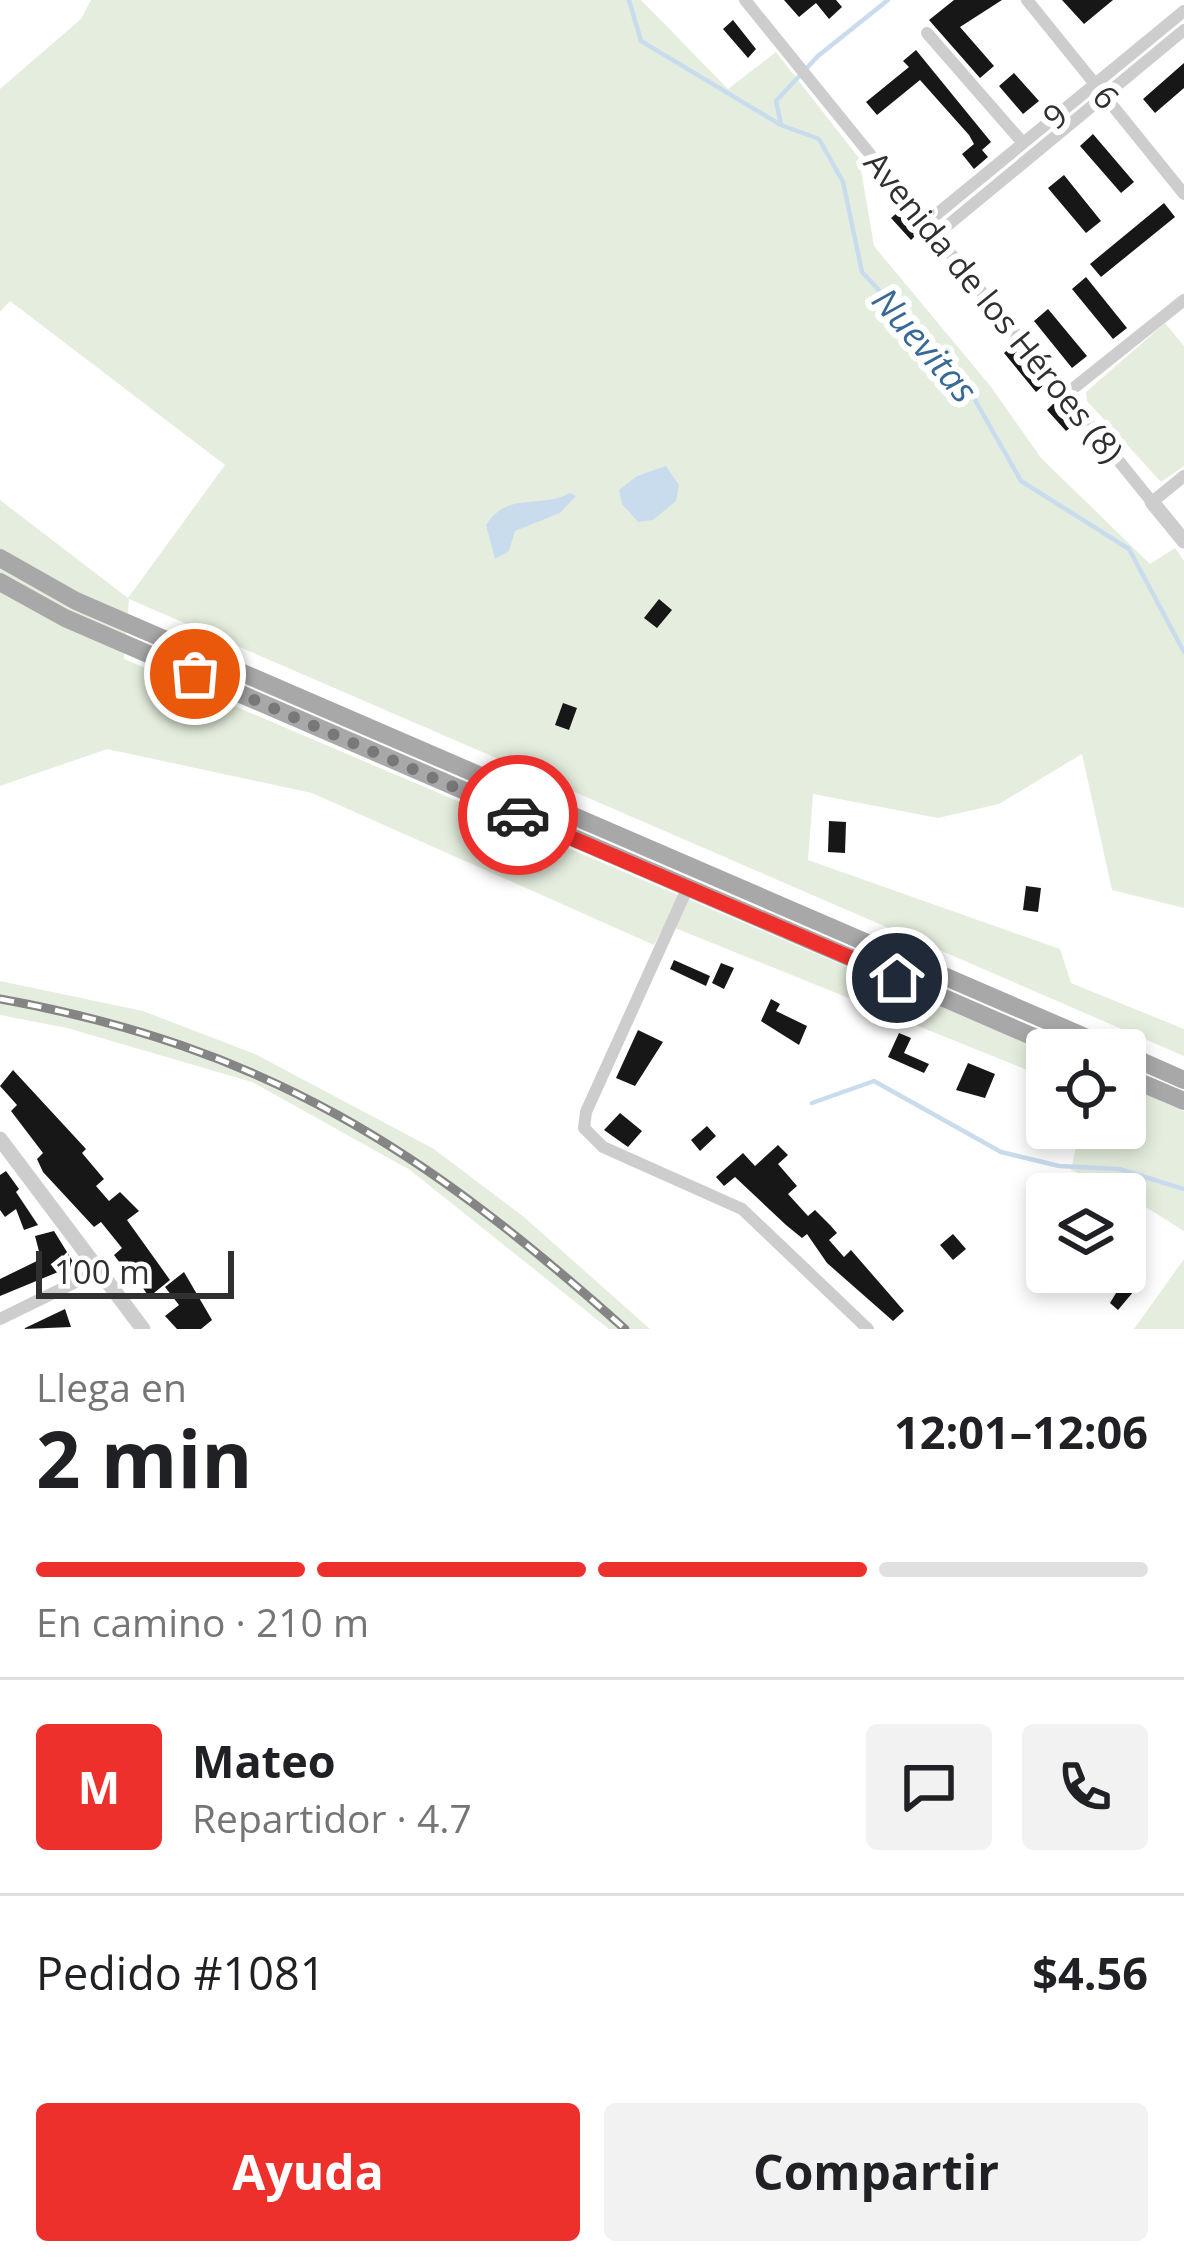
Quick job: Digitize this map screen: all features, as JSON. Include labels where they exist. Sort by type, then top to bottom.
[{"type":"main road","points":[[0,558],[76,601],[1066,1029]]},
{"type":"main road","points":[[0,582],[65,618],[1026,1034]]},
{"type":"main road","points":[[1146,1063],[1184,1080]]},
{"type":"main road","points":[[1146,1085],[1184,1101]]},
{"type":"street","name":"Avenida de los Héroes (8)","points":[[745,0],[1184,541]]},
{"type":"street","name":"6","points":[[1028,0],[1184,194]]},
{"type":"street","name":"9","points":[[931,229],[1022,143],[1184,10]]},
{"type":"street","name":"9","points":[[931,229],[1184,30]]},
{"type":"street","points":[[927,33],[1022,143]]},
{"type":"street","points":[[1065,395],[1184,300]]},
{"type":"street","points":[[1152,502],[1184,476]]},
{"type":"street","points":[[687,889],[586,1112],[584,1128],[603,1147],[742,1209],[868,1329]]},
{"type":"street","points":[[0,1139],[143,1329]]},
{"type":"street","points":[[0,1319],[98,1271]]},
{"type":"green space","points":[[91,0],[641,0],[728,89],[776,52],[859,158],[874,246],[992,388],[1041,458],[1150,564],[1175,548],[1184,561],[1184,908],[1112,890],[1082,754],[999,804],[938,818],[813,794],[808,860],[1060,949],[1071,983],[1184,1029],[1184,1056],[1146,1040],[1146,1029],[1122,1029],[129,599],[124,659],[1026,1043],[1026,1070],[665,924],[654,945],[312,793],[107,749],[0,786],[0,500],[128,598],[225,465],[10,301],[0,312],[0,89],[81,19]]},
{"type":"green space","points":[[1165,323],[1184,346],[1184,466],[1161,482],[1087,401],[1086,392]]},
{"type":"green space","points":[[0,981],[143,1011],[255,1054],[434,1149],[524,1217],[650,1329],[609,1329],[410,1170],[252,1082],[67,1028],[0,1015]]},
{"type":"green space","points":[[1146,1095],[1184,1111],[1184,1231],[1146,1207],[1146,1173],[1071,1170],[1076,1149],[1146,1149]]},
{"type":"green space","points":[[1184,1259],[1184,1329],[1134,1329]]},
{"type":"water","points":[[666,466],[679,485],[676,501],[653,520],[638,522],[622,504],[619,490],[637,476]]},
{"type":"water","points":[[570,493],[576,496],[560,513],[515,531],[509,551],[495,559],[486,525],[494,515],[514,504]]},
{"type":"building","points":[[784,0],[836,0],[842,7],[829,19],[816,3],[799,17]]},
{"type":"building","points":[[954,0],[1002,0],[960,27],[994,66],[980,78],[929,20]]},
{"type":"building","points":[[1062,0],[1113,0],[1084,24]]},
{"type":"building","points":[[733,20],[756,49],[748,58],[723,29]]},
{"type":"building","points":[[916,50],[991,142],[982,150],[988,157],[974,169],[962,154],[974,144],[969,135],[920,80],[877,115],[866,102],[909,67],[903,61]]},
{"type":"building","points":[[1184,63],[1184,88],[1155,113],[1143,99]]},
{"type":"building","points":[[1014,73],[1039,101],[1023,114],[999,86]]},
{"type":"building","points":[[1093,134],[1134,182],[1121,193],[1080,146]]},
{"type":"building","points":[[1064,175],[1101,221],[1086,233],[1048,188]]},
{"type":"building","points":[[1164,203],[1175,217],[1101,277],[1090,264]]},
{"type":"building","points":[[898,212],[918,233],[911,240],[891,218]]},
{"type":"building","points":[[1086,277],[1127,328],[1113,339],[1072,289]]},
{"type":"building","points":[[1048,309],[1087,356],[1072,368],[1034,321]]},
{"type":"building","points":[[1012,346],[1044,385],[1036,392],[1004,353]]},
{"type":"building","points":[[1055,402],[1075,424],[1066,431],[1047,410]]},
{"type":"building","points":[[659,599],[672,610],[657,628],[644,618]]},
{"type":"building","points":[[563,703],[577,708],[569,730],[555,725]]},
{"type":"building","points":[[829,821],[846,822],[845,853],[828,852]]},
{"type":"building","points":[[1026,886],[1041,888],[1038,912],[1023,910]]},
{"type":"building","points":[[674,960],[710,976],[706,986],[670,969]]},
{"type":"building","points":[[721,963],[734,968],[724,989],[712,983]]},
{"type":"building","points":[[771,999],[780,1004],[776,1011],[807,1026],[799,1045],[761,1021]]},
{"type":"building","points":[[638,1030],[663,1042],[635,1086],[616,1078]]},
{"type":"building","points":[[899,1033],[911,1038],[904,1053],[929,1064],[924,1073],[888,1057]]},
{"type":"building","points":[[968,1063],[995,1074],[985,1098],[956,1090]]},
{"type":"building","points":[[13,1070],[86,1149],[82,1153],[104,1179],[96,1186],[109,1201],[120,1192],[139,1211],[127,1220],[170,1280],[149,1297],[127,1264],[123,1267],[114,1255],[122,1248],[101,1222],[94,1227],[43,1172],[37,1159],[43,1153],[11,1111],[17,1105],[0,1086]]},
{"type":"building","points":[[620,1113],[642,1131],[628,1147],[604,1130]]},
{"type":"building","points":[[707,1126],[716,1136],[700,1151],[691,1140]]},
{"type":"building","points":[[778,1145],[788,1155],[778,1164],[797,1186],[788,1194],[808,1216],[815,1210],[830,1225],[837,1233],[829,1240],[844,1257],[851,1250],[904,1311],[893,1321],[827,1263],[807,1234],[802,1238],[735,1177],[724,1186],[716,1177],[743,1153],[755,1166]]},
{"type":"building","points":[[6,1171],[38,1225],[24,1230],[16,1209],[5,1217],[0,1210],[0,1175]]},
{"type":"building","points":[[54,1231],[75,1265],[0,1296],[0,1279],[41,1259],[35,1236]]},
{"type":"building","points":[[953,1234],[966,1249],[953,1260],[940,1245]]},
{"type":"building","points":[[184,1272],[212,1320],[201,1329],[177,1329],[165,1316],[179,1305],[165,1287]]},
{"type":"building","points":[[1116,1293],[1132,1293],[1118,1310],[1110,1303]]},
{"type":"building","points":[[65,1309],[71,1327],[23,1329]]},
{"type":"waterway","name":"Nuevitas","points":[[629,0],[641,41],[781,125],[819,139],[843,182],[862,272],[966,384],[1021,481],[1129,549],[1184,652]]},
{"type":"waterway","points":[[781,124],[776,101],[818,56],[888,0]]},
{"type":"waterway","points":[[812,1103],[874,1081],[1001,1152],[1059,1166],[1119,1169],[1184,1189]]},
{"type":"railway","points":[[0,999],[182,1046],[338,1115],[481,1209],[625,1329]]},
{"type":"way so far","points":[[195,674],[518,815]]},
{"type":"route","points":[[518,815],[897,978]]}]
